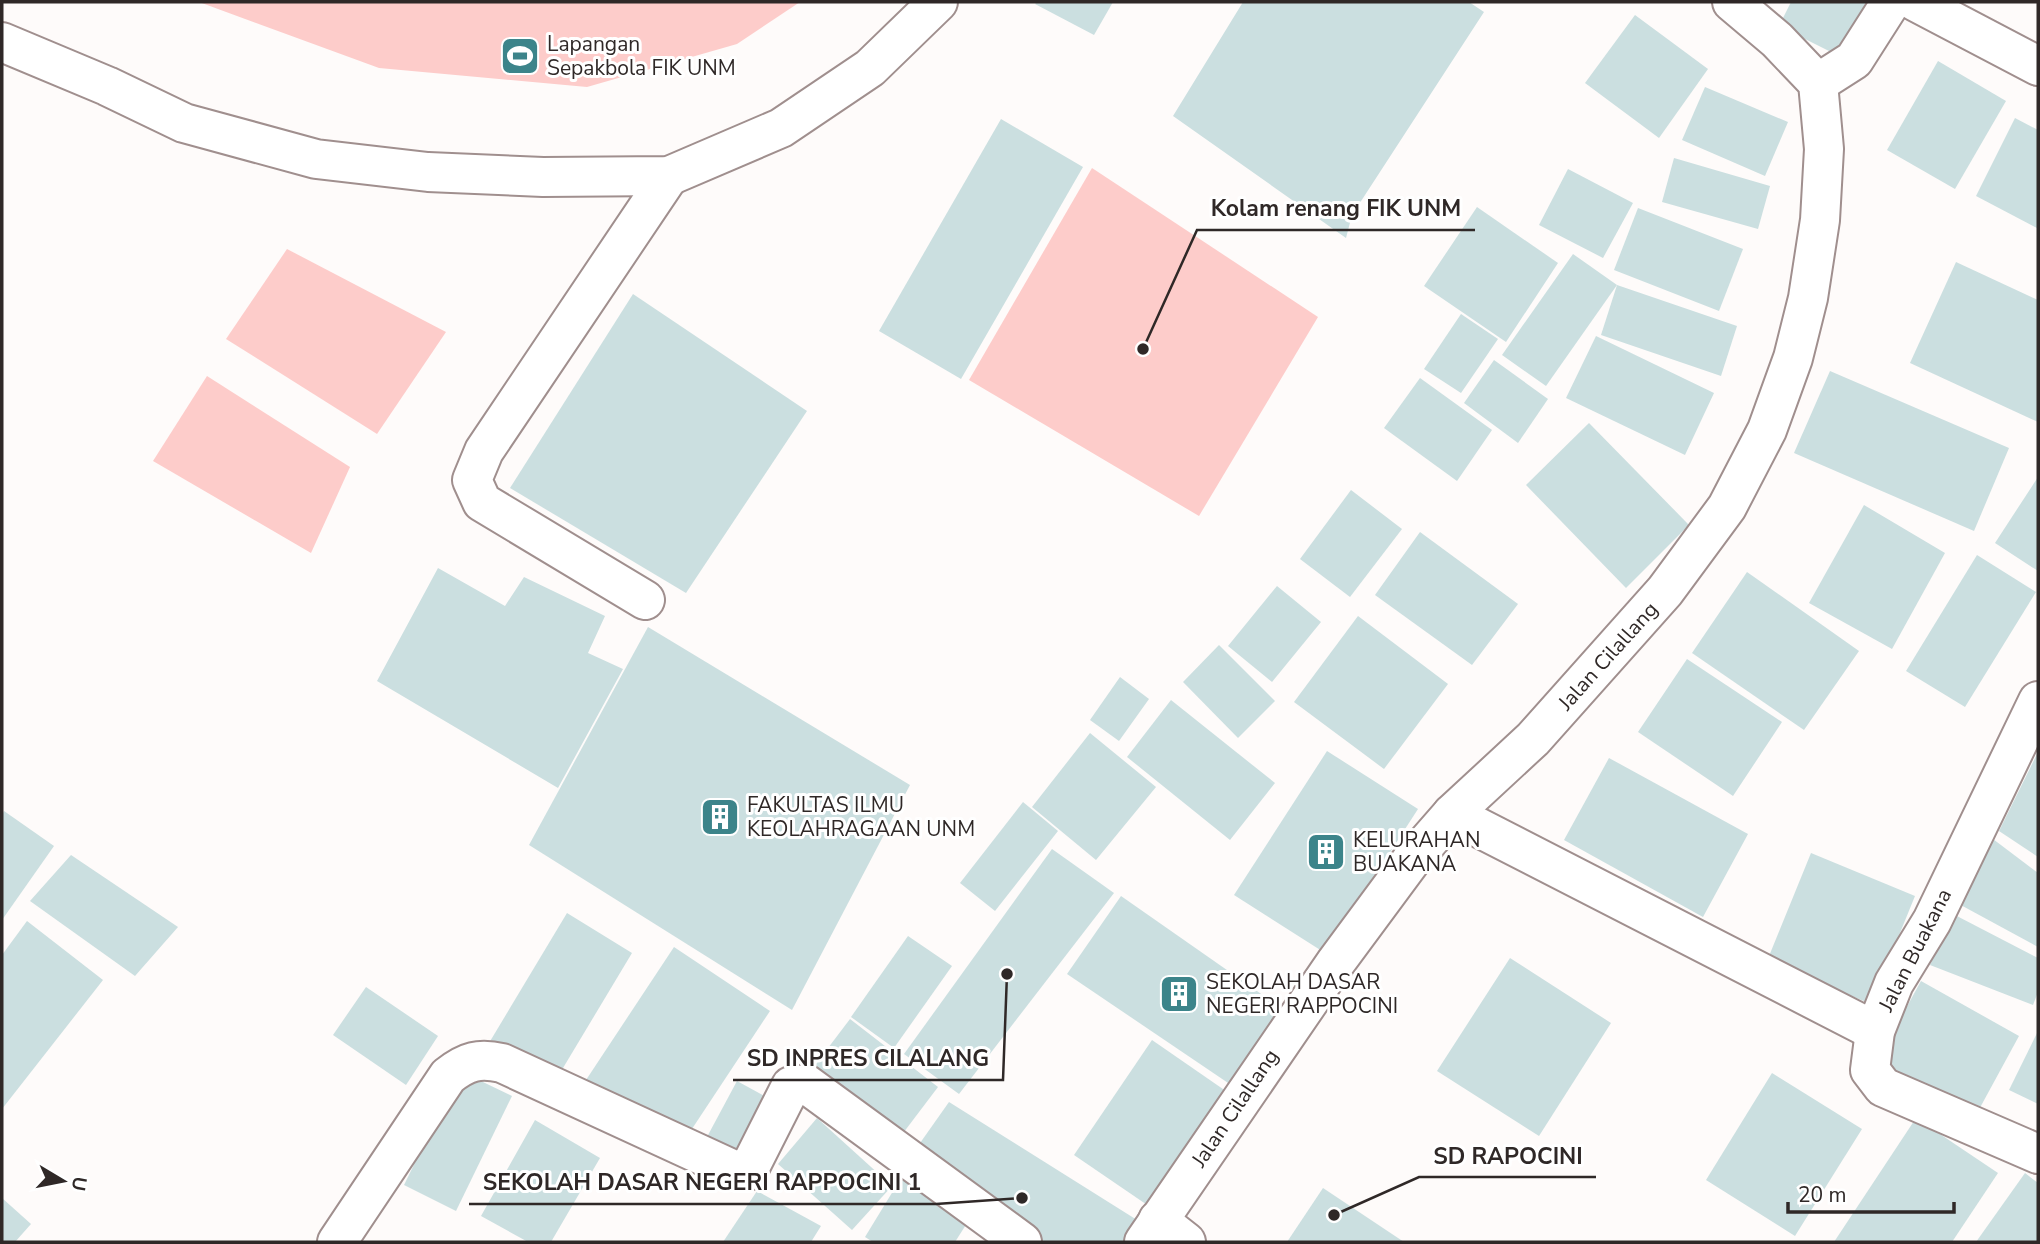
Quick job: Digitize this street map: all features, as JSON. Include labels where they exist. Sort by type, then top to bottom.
[{"type":"street","points":[[2,42],[107,86],[184,123],[316,159],[428,172],[669,176],[781,128],[870,68],[938,2]]},
{"type":"street","points":[[1732,2],[1777,40],[1818,83],[1854,60],[1891,2]]},
{"type":"street","points":[[1916,2],[2038,66]]},
{"type":"street","name":"Jalan Cilallang","points":[[1163,1235],[1336,962],[1410,862],[1452,814],[1533,739],[1665,592],[1727,508],[1767,430],[1793,358],[1808,298],[1818,233],[1824,149],[1818,83]]},
{"type":"street","points":[[646,600],[482,502],[472,480],[490,441],[669,176]]},
{"type":"street","name":"Jalan Buakana","points":[[2038,701],[1932,921],[1894,983],[1875,1031],[1870,1070],[1883,1087],[2038,1154]]},
{"type":"street","points":[[1452,814],[1875,1031]]},
{"type":"street","points":[[337,1242],[448,1076],[464,1064],[481,1059],[502,1063],[734,1170],[748,1171],[791,1086],[806,1084],[1022,1242]]},
{"type":"shaded area","name":"Lapangan Sepakbola FIK UNM","points":[[199,2],[800,2],[737,44],[587,87],[379,68]]},
{"type":"shaded area","points":[[1092,168],[1318,317],[1199,516],[969,380]]},
{"type":"shaded area","points":[[287,249],[446,332],[377,434],[226,339]]},
{"type":"shaded area","points":[[207,376],[350,467],[311,553],[153,461]]},
{"type":"building","points":[[1113,2],[1094,35],[1035,4]]},
{"type":"building","points":[[1243,2],[1469,2],[1484,12],[1352,215],[1346,238],[1173,116]]},
{"type":"building","points":[[1791,2],[1866,2],[1839,56],[1779,26]]},
{"type":"building","points":[[1635,15],[1708,69],[1659,138],[1585,83]]},
{"type":"building","points":[[1938,61],[2006,101],[1955,189],[1887,150]]},
{"type":"building","points":[[1705,87],[1788,122],[1765,176],[1682,140]]},
{"type":"building","points":[[2015,118],[2038,130],[2037,228],[1976,196]]},
{"type":"building","points":[[1001,119],[1083,167],[961,379],[879,331]]},
{"type":"building","points":[[1674,158],[1770,186],[1758,229],[1662,202]]},
{"type":"building","points":[[1568,169],[1633,203],[1603,258],[1539,225]]},
{"type":"building","points":[[1477,207],[1558,263],[1506,342],[1424,286]]},
{"type":"building","points":[[1638,208],[1743,249],[1719,311],[1614,270]]},
{"type":"building","points":[[1573,254],[1617,285],[1546,386],[1502,355]]},
{"type":"building","points":[[1956,262],[2038,300],[2038,422],[1910,363]]},
{"type":"building","points":[[1617,285],[1737,326],[1721,376],[1601,335]]},
{"type":"building","points":[[633,294],[807,411],[686,593],[510,488]]},
{"type":"building","points":[[1461,314],[1498,339],[1461,393],[1424,369]]},
{"type":"building","points":[[1596,336],[1714,393],[1685,455],[1566,398]]},
{"type":"building","points":[[1494,360],[1548,399],[1518,443],[1464,403]]},
{"type":"building","points":[[1830,371],[2009,448],[1974,531],[1794,453]]},
{"type":"building","points":[[1420,378],[1492,430],[1457,481],[1384,428]]},
{"type":"building","points":[[1589,423],[1689,525],[1626,588],[1526,485]]},
{"type":"building","points":[[2038,477],[2038,571],[1995,543]]},
{"type":"building","points":[[1351,490],[1402,529],[1350,597],[1300,559]]},
{"type":"building","points":[[1864,505],[1945,553],[1892,649],[1809,603]]},
{"type":"building","points":[[1420,532],[1518,604],[1472,665],[1375,595]]},
{"type":"building","points":[[1977,555],[2036,592],[1965,707],[1906,671]]},
{"type":"building","points":[[438,568],[505,606],[524,577],[605,616],[588,653],[623,669],[558,788],[377,681]]},
{"type":"building","points":[[1747,572],[1859,651],[1804,730],[1692,653]]},
{"type":"building","points":[[1277,586],[1321,622],[1272,682],[1228,646]]},
{"type":"building","points":[[1358,616],[1448,684],[1384,769],[1294,702]]},
{"type":"building","name":"FAKULTAS ILMU KEOLAHRAGAAN UNM","points":[[648,627],[910,785],[792,1010],[529,845]]},
{"type":"building","points":[[1219,645],[1275,701],[1238,738],[1183,682]]},
{"type":"building","points":[[1687,659],[1782,722],[1733,796],[1638,732]]},
{"type":"building","points":[[1120,677],[1149,699],[1119,741],[1090,720]]},
{"type":"building","points":[[1171,700],[1275,783],[1230,840],[1127,757]]},
{"type":"building","points":[[1090,733],[1156,787],[1096,860],[1032,807]]},
{"type":"building","name":"KELURAHAN BUAKANA","points":[[1327,751],[1418,809],[1325,953],[1234,895]]},
{"type":"building","points":[[2038,752],[2038,857],[1999,831]]},
{"type":"building","points":[[1609,758],[1748,834],[1703,917],[1564,840]]},
{"type":"building","points":[[1023,802],[1058,831],[995,911],[960,883]]},
{"type":"building","points":[[4,811],[54,846],[2,920],[2,815]]},
{"type":"building","points":[[1989,836],[2038,873],[2038,947],[1957,903]]},
{"type":"building","points":[[1052,849],[1114,893],[959,1094],[904,1054]]},
{"type":"building","points":[[1811,853],[1915,896],[1871,1004],[1767,961]]},
{"type":"building","points":[[71,855],[178,927],[135,976],[30,901]]},
{"type":"building","name":"SEKOLAH DASAR NEGERI RAPPOCINI","points":[[1121,896],[1290,1014],[1237,1089],[1067,974]]},
{"type":"building","points":[[567,913],[632,953],[554,1083],[489,1043]]},
{"type":"building","points":[[1953,914],[2038,958],[2038,992],[2033,1005],[1930,965]]},
{"type":"building","points":[[27,921],[103,980],[2,1109],[2,955]]},
{"type":"building","points":[[908,936],[952,966],[894,1048],[851,1017]]},
{"type":"building","points":[[674,947],[770,1011],[682,1144],[586,1080]]},
{"type":"building","points":[[1510,958],[1611,1023],[1539,1136],[1437,1071]]},
{"type":"building","points":[[1921,981],[2019,1036],[1976,1115],[1877,1061]]},
{"type":"building","points":[[366,987],[438,1036],[406,1085],[333,1035]]},
{"type":"building","points":[[850,1019],[938,1087],[888,1153],[800,1085]]},
{"type":"building","points":[[2038,1031],[2038,1104],[2009,1090]]},
{"type":"building","points":[[1152,1040],[1233,1096],[1156,1211],[1074,1155]]},
{"type":"building","points":[[460,1071],[512,1096],[456,1211],[404,1185]]},
{"type":"building","points":[[1772,1073],[1862,1129],[1795,1236],[1706,1180]]},
{"type":"building","points":[[737,1081],[785,1107],[748,1175],[700,1150]]},
{"type":"building","points":[[949,1102],[1145,1225],[1134,1242],[1012,1242],[901,1170]]},
{"type":"building","points":[[817,1118],[892,1186],[852,1230],[778,1164]]},
{"type":"building","points":[[1916,1118],[1998,1173],[1952,1242],[1834,1242]]},
{"type":"building","points":[[535,1120],[600,1158],[551,1242],[528,1242],[481,1216]]},
{"type":"building","points":[[2025,1173],[2038,1183],[2038,1242],[1976,1242]]},
{"type":"building","points":[[901,1178],[969,1220],[955,1242],[873,1242],[865,1237]]},
{"type":"building","points":[[1323,1188],[1404,1242],[1287,1242]]},
{"type":"building","points":[[757,1191],[821,1226],[811,1242],[723,1242]]},
{"type":"building","points":[[2,1198],[31,1224],[15,1242],[2,1242]]},
{"type":"place","name":"Lapangan Sepakbola FIK UNM","points":[[520,56]]},
{"type":"place","name":"Kolam renang FIK UNM","points":[[1143,349]]},
{"type":"place","name":"FAKULTAS ILMU KEOLAHRAGAAN UNM","points":[[720,817]]},
{"type":"place","name":"KELURAHAN BUAKANA","points":[[1326,852]]},
{"type":"place","name":"SD INPRES CILALANG","points":[[1007,974]]},
{"type":"place","name":"SEKOLAH DASAR NEGERI RAPPOCINI","points":[[1179,994]]},
{"type":"place","name":"SEKOLAH DASAR NEGERI RAPPOCINI 1","points":[[1022,1198]]},
{"type":"place","name":"SD RAPOCINI","points":[[1334,1215]]}]
